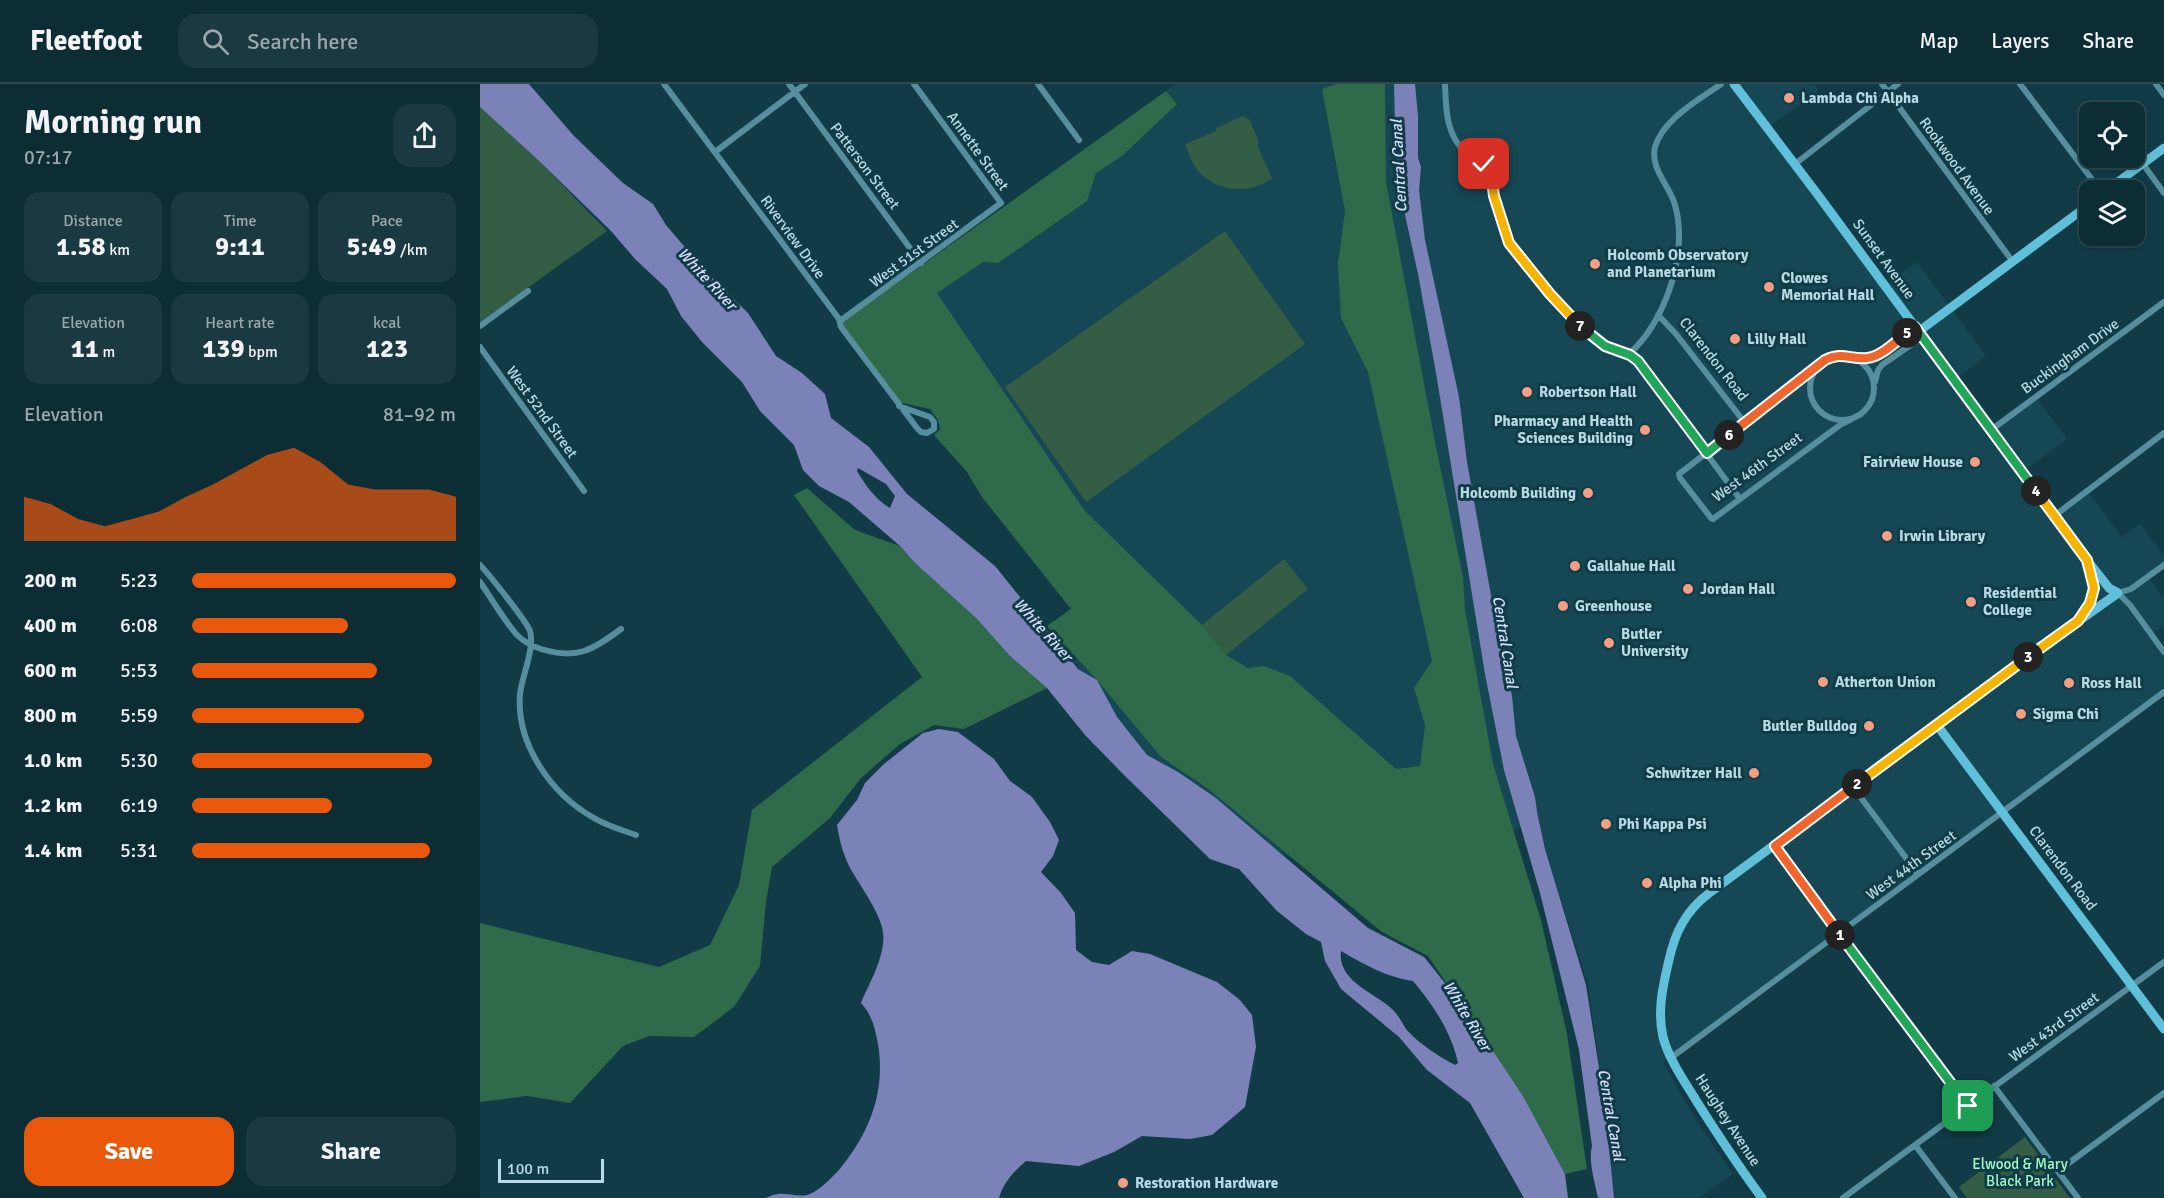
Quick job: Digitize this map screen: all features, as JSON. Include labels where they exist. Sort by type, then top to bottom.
[{"type":"street","name":"Riverview Drive","points":[[664,84],[840,321],[840,327],[899,406],[921,432],[927,433],[934,429],[934,422],[930,417],[899,406]]},
{"type":"street","name":"Patterson Street","points":[[789,84],[921,263]]},
{"type":"street","points":[[715,152],[805,84]]},
{"type":"street","name":"Annette Street","points":[[914,84],[1001,203]]},
{"type":"street","points":[[1038,84],[1079,140]]},
{"type":"street","points":[[1445,84],[1447,120],[1451,133],[1464,151],[1490,170],[1504,234],[1511,246],[1550,294],[1586,331],[1605,346],[1629,354],[1640,363],[1740,499]]},
{"type":"street","points":[[1629,354],[1647,334],[1658,315],[1678,258],[1680,228],[1673,198],[1656,165],[1655,147],[1667,126],[1721,84]]},
{"type":"street","name":"Sunset Avenue","points":[[1734,84],[2087,560],[2109,588],[2127,602],[2164,652]]},
{"type":"street","name":"Rookwood Avenue","points":[[1882,84],[2013,262]]},
{"type":"street","points":[[1795,164],[1898,84]]},
{"type":"street","points":[[2020,84],[2092,180]]},
{"type":"street","points":[[2156,84],[2164,94]]},
{"type":"street","points":[[2145,162],[2164,148]]},
{"type":"street","points":[[2145,167],[2164,193]]},
{"type":"street","points":[[2121,180],[2137,168]]},
{"type":"street","name":"West 51st Street","points":[[840,321],[1001,203]]},
{"type":"street","name":"West 46th Street","points":[[1919,332],[1874,357],[1865,359],[1840,355],[1822,362],[1815,370],[1680,473],[1680,478],[1712,519],[1840,425],[1861,414],[1874,397],[1878,370],[1882,365],[1919,332],[2079,212]]},
{"type":"street","points":[[480,326],[528,291]]},
{"type":"street","name":"Buckingham Drive","points":[[1991,430],[2164,302]]},
{"type":"street","name":"Clarendon Road","points":[[1658,315],[1676,334],[1745,423]]},
{"type":"street","name":"West 52nd Street","points":[[480,346],[584,491]]},
{"type":"street","points":[[1854,357],[1866,365],[1875,383]]},
{"type":"street","points":[[1815,370],[1810,389],[1812,399],[1824,415],[1843,420],[1861,414]]},
{"type":"street","points":[[2054,516],[2164,433]]},
{"type":"street","points":[[2078,621],[2088,608],[2094,593],[2093,579],[2087,560]]},
{"type":"street","points":[[480,565],[530,630],[530,645],[522,681],[520,704],[523,727],[534,758],[554,785],[577,807],[599,821],[636,835]]},
{"type":"street","points":[[2118,593],[2131,589],[2164,565]]},
{"type":"street","points":[[480,582],[518,636],[530,645],[558,653],[578,653],[597,647],[621,629]]},
{"type":"street","name":"Haughey Avenue","points":[[1762,1198],[1682,1079],[1663,1038],[1661,997],[1673,943],[1680,927],[1697,902],[2118,593]]},
{"type":"street","name":"West 44th Street","points":[[1672,1057],[2164,692]]},
{"type":"street","name":"Clarendon Road","points":[[1937,725],[2164,1029]]},
{"type":"street","points":[[1853,787],[1918,874]]},
{"type":"street","points":[[1775,846],[1968,1106]]},
{"type":"street","name":"West 43rd Street","points":[[1843,1198],[2164,962]]},
{"type":"street","points":[[1995,1086],[2078,1198]]},
{"type":"street","points":[[2058,1171],[2164,1093]]},
{"type":"street","points":[[1915,1145],[1955,1198]]},
{"type":"shaded area","name":"Butler University","points":[[1176,84],[1814,84],[1819,91],[1767,128],[1885,285],[1917,262],[1986,356],[1954,380],[1990,430],[2036,397],[2067,439],[2022,472],[2054,516],[2087,491],[2122,537],[2140,524],[2164,556],[2164,563],[2148,577],[2164,599],[2164,625],[2151,635],[2164,652],[2164,692],[1663,1062],[1698,1123],[1733,1174],[1699,1198],[1614,1198],[1605,1106],[1588,985],[1545,849],[1537,813],[1382,932],[1296,861],[1267,845],[1234,870],[1047,626],[1071,609],[982,497],[967,472],[934,435],[940,429],[938,420],[930,409],[899,402],[841,323]]},
{"type":"green space","points":[[1336,84],[1385,84],[1386,182],[1463,577],[1465,610],[1493,764],[1541,920],[1567,1034],[1587,1169],[1565,1174],[1523,1096],[1428,956],[1382,932],[1207,788],[1161,757],[1097,680],[1047,626],[1071,609],[982,497],[967,472],[934,435],[940,429],[938,420],[930,409],[899,402],[841,323],[1166,91],[1177,104],[1122,156],[1096,173],[1087,201],[998,263],[983,262],[937,293],[1084,510],[1202,625],[1226,655],[1248,668],[1264,666],[1290,676],[1396,769],[1420,766],[1425,725],[1414,688],[1432,661],[1368,372],[1341,318],[1338,263],[1345,211],[1322,89]]},
{"type":"green space","points":[[480,107],[538,160],[607,231],[480,322]]},
{"type":"green space","points":[[1243,116],[1249,119],[1259,142],[1257,145],[1272,178],[1252,188],[1220,186],[1201,174],[1193,163],[1185,144]]},
{"type":"green space","points":[[1225,231],[1305,344],[1086,502],[1005,387]]},
{"type":"green space","points":[[807,488],[855,530],[900,546],[915,563],[976,618],[1010,656],[1047,688],[964,729],[934,725],[900,744],[861,778],[830,818],[772,867],[760,966],[734,1007],[694,1037],[649,1036],[623,1046],[570,1103],[527,1096],[480,1102],[480,923],[659,967],[710,945],[739,885],[752,810],[922,677],[794,495]]},
{"type":"green space","points":[[1284,559],[1308,589],[1226,655],[1202,625]]},
{"type":"green space","name":"Elwood & Mary Black Park","points":[[2025,1137],[2070,1198],[1967,1198],[1959,1187]]},
{"type":"water","name":"White River","points":[[480,84],[529,84],[574,136],[623,183],[653,204],[666,225],[706,272],[748,313],[776,356],[802,373],[825,394],[831,418],[869,447],[907,494],[995,566],[1078,669],[1097,680],[1117,717],[1147,755],[1178,772],[1216,798],[1368,928],[1424,957],[1461,1003],[1523,1096],[1565,1174],[1568,1198],[1524,1198],[1470,1103],[1427,1070],[1399,1037],[1341,989],[1325,961],[1321,942],[1306,934],[1277,911],[1239,869],[1210,859],[1085,735],[1047,688],[1010,656],[976,618],[915,563],[900,546],[849,502],[819,486],[803,470],[794,445],[760,411],[742,382],[702,342],[681,316],[667,289],[635,259],[611,231],[480,107]],"holes":[[[858,468],[886,484],[895,496],[890,508],[871,492],[857,471]],[[1341,951],[1367,966],[1413,981],[1440,1019],[1451,1041],[1458,1063],[1455,1065],[1423,1045],[1406,1029],[1393,1010],[1351,979],[1341,962]]]},
{"type":"water","name":"Central Canal","points":[[1394,84],[1415,84],[1418,158],[1421,167],[1419,190],[1425,240],[1459,397],[1467,462],[1494,612],[1512,696],[1516,736],[1535,797],[1545,849],[1586,985],[1605,1106],[1614,1198],[1598,1198],[1591,1165],[1592,1146],[1579,1050],[1540,893],[1504,770],[1485,674],[1436,373],[1400,192],[1396,161]]},
{"type":"water","points":[[939,729],[958,732],[994,759],[1010,781],[1032,797],[1050,822],[1059,840],[1053,856],[1041,872],[1061,893],[1075,913],[1076,950],[1092,962],[1109,965],[1132,951],[1150,954],[1217,982],[1240,1000],[1252,1015],[1256,1047],[1245,1107],[1212,1135],[1190,1139],[1142,1136],[1114,1152],[1079,1166],[1026,1161],[1003,1187],[999,1198],[765,1198],[775,1194],[806,1195],[821,1187],[849,1157],[873,1112],[880,1062],[876,1033],[868,1012],[861,1003],[880,959],[883,932],[875,910],[847,862],[837,825],[857,800],[865,783],[884,764],[923,733]]},
{"type":"place","name":"Lambda Chi Alpha","points":[[1789,98]]},
{"type":"place","name":"Holcomb Observatory and Planetarium","points":[[1595,264]]},
{"type":"place","name":"Clowes Memorial Hall","points":[[1769,287]]},
{"type":"place","name":"Lilly Hall","points":[[1735,339]]},
{"type":"place","name":"Robertson Hall","points":[[1527,392]]},
{"type":"place","name":"Pharmacy and Health Sciences Building","points":[[1645,430]]},
{"type":"place","name":"Fairview House","points":[[1975,462]]},
{"type":"place","name":"Holcomb Building","points":[[1588,493]]},
{"type":"place","name":"Irwin Library","points":[[1887,536]]},
{"type":"place","name":"Gallahue Hall","points":[[1575,566]]},
{"type":"place","name":"Jordan Hall","points":[[1688,589]]},
{"type":"place","name":"Residential College","points":[[1971,602]]},
{"type":"place","name":"Greenhouse","points":[[1563,606]]},
{"type":"place","name":"Butler University","points":[[1609,643]]},
{"type":"place","name":"Atherton Union","points":[[1823,682]]},
{"type":"place","name":"Ross Hall","points":[[2069,683]]},
{"type":"place","name":"Sigma Chi","points":[[2021,714]]},
{"type":"place","name":"Butler Bulldog","points":[[1869,726]]},
{"type":"place","name":"Schwitzer Hall","points":[[1754,773]]},
{"type":"place","name":"Phi Kappa Psi","points":[[1606,824]]},
{"type":"place","name":"Alpha Phi","points":[[1647,883]]},
{"type":"place","name":"Restoration Hardware","points":[[1123,1183]]},
{"type":"route","points":[[1484,164],[1490,170],[1504,234],[1511,246],[1550,294],[1586,331],[1605,346],[1624,352],[1638,361],[1707,453],[1825,360],[1840,355],[1865,359],[1874,357],[1915,327],[2087,560],[2093,579],[2094,593],[2088,608],[2078,621],[1775,846],[1968,1106]]}]
